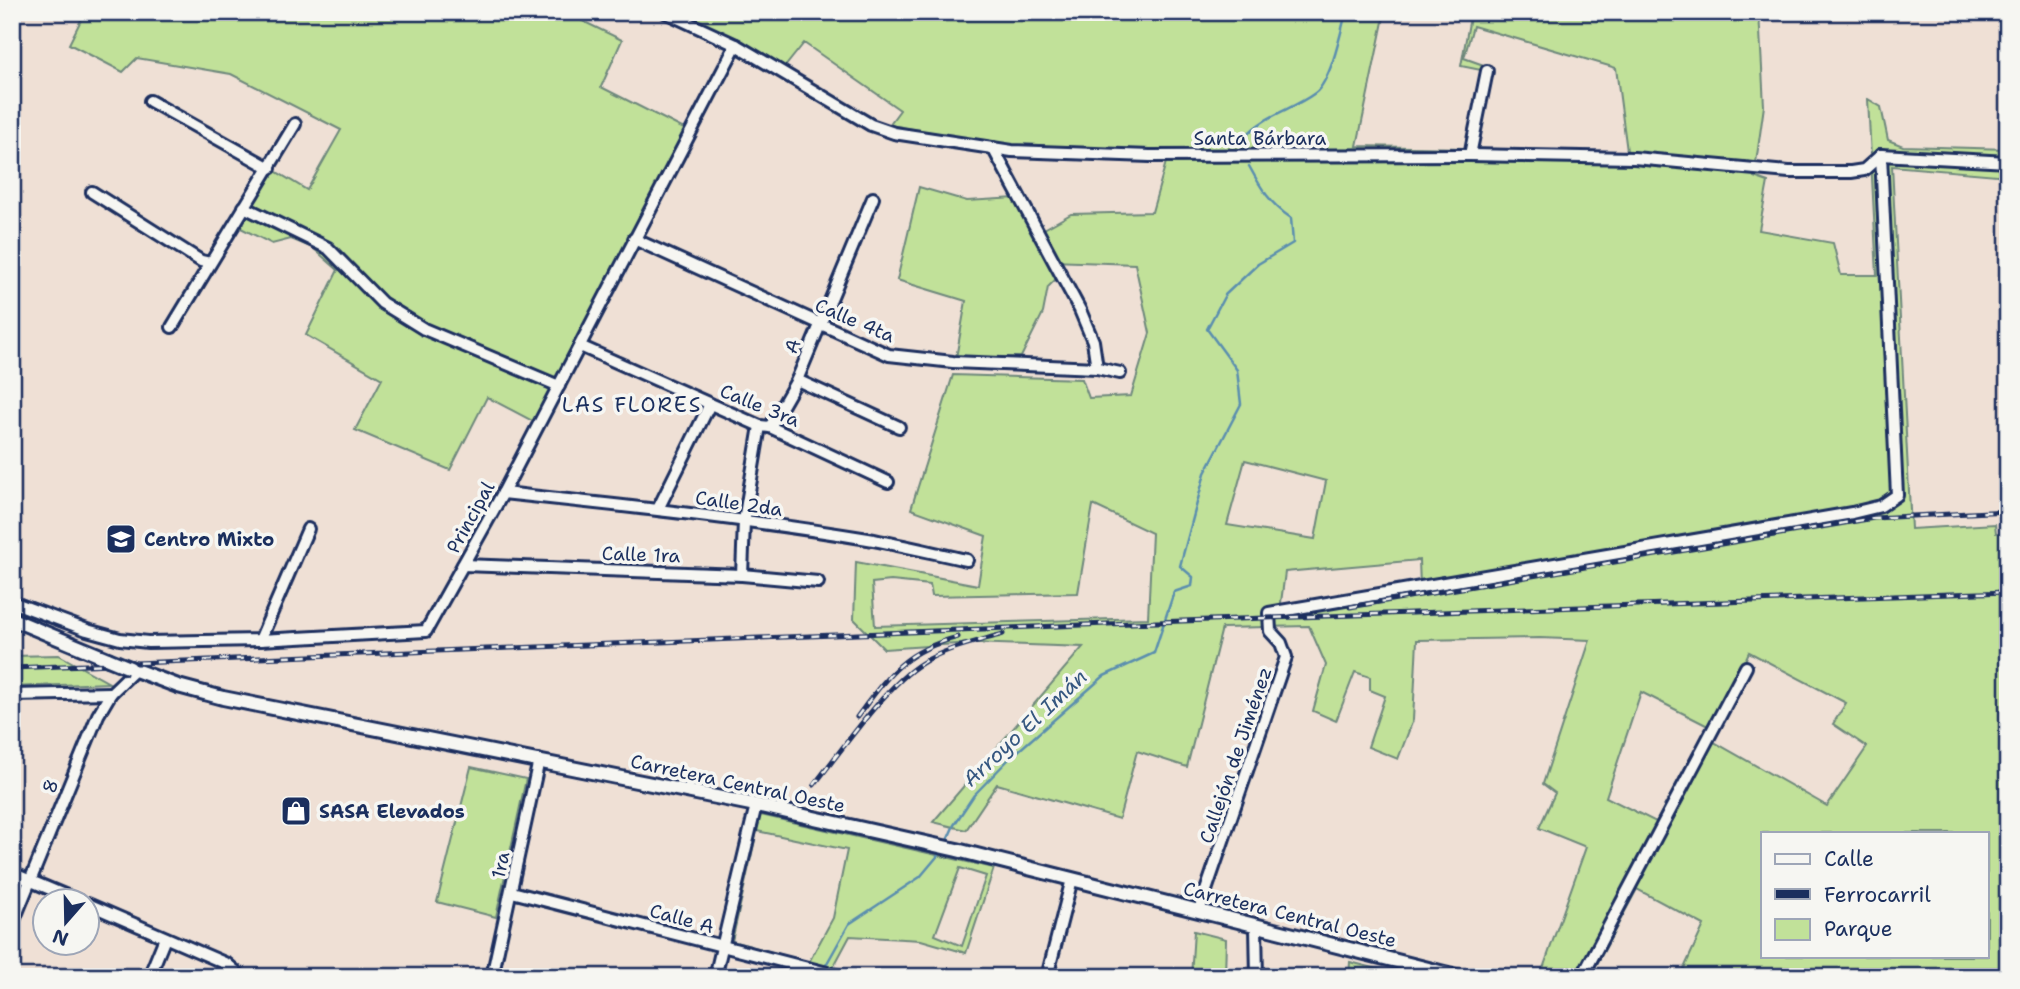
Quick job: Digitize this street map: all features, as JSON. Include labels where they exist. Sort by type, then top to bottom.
[{"type":"main road","name":"Carretera Central Oeste","points":[[12,619],[178,687],[214,696],[538,760],[937,845],[1460,977]]},
{"type":"street","name":"Santa Bárbara","points":[[665,12],[736,46],[871,125],[894,133],[1012,151],[1150,156],[1470,155],[1633,158],[1789,172],[1864,170],[1881,155]]},
{"type":"street","name":"Principal","points":[[12,602],[87,630],[120,639],[148,642],[260,640],[426,631],[503,493],[736,46]]},
{"type":"street","points":[[1470,155],[1487,71]]},
{"type":"street","points":[[150,101],[270,168]]},
{"type":"street","points":[[172,327],[295,124]]},
{"type":"street","points":[[993,148],[1080,310],[1093,341],[1097,368]]},
{"type":"street","points":[[1881,155],[2008,162]]},
{"type":"street","name":"Callejón de Jiménez","points":[[1199,911],[1286,657],[1281,643],[1270,631],[1269,613],[1852,513],[1881,506],[1897,495],[1881,155]]},
{"type":"street","points":[[92,192],[201,261],[210,262]]},
{"type":"street","name":"A","points":[[742,575],[744,521],[765,426],[797,380],[873,198]]},
{"type":"street","points":[[244,206],[328,248],[382,303],[425,329],[559,386]]},
{"type":"street","name":"Calle 4ta","points":[[634,239],[888,355],[953,362],[1097,368],[1120,373]]},
{"type":"street","name":"Calle 3ra","points":[[580,345],[888,482]]},
{"type":"street","points":[[797,380],[899,427]]},
{"type":"street","points":[[658,509],[710,404]]},
{"type":"street","name":"Calle 2da","points":[[503,493],[744,521],[872,540],[967,560]]},
{"type":"street","points":[[260,640],[308,529]]},
{"type":"street","name":"Calle 1ra","points":[[463,565],[742,575],[818,582]]},
{"type":"street","points":[[1582,977],[1746,667]]},
{"type":"street","name":"8","points":[[12,925],[98,715],[111,692],[133,669]]},
{"type":"street","points":[[12,695],[111,692]]},
{"type":"street","name":"1ra","points":[[492,977],[538,760]]},
{"type":"street","points":[[715,977],[756,805]]},
{"type":"street","points":[[12,873],[49,888]]},
{"type":"street","points":[[1047,977],[1072,879]]},
{"type":"street","name":"Calle A","points":[[512,892],[843,977]]},
{"type":"street","points":[[102,910],[227,964],[243,977]]},
{"type":"street","points":[[1256,927],[1257,977]]},
{"type":"street","points":[[149,977],[165,938]]},
{"type":"green space","points":[[85,12],[564,12],[622,40],[601,87],[688,131],[538,424],[487,397],[450,470],[355,430],[382,379],[306,335],[338,270],[313,248],[291,239],[272,244],[237,226],[270,168],[307,190],[341,130],[231,74],[137,58],[123,72],[69,44]]},
{"type":"green space","points":[[665,12],[1385,12],[1357,146],[1466,148],[1481,70],[1461,66],[1471,12],[1759,12],[1764,106],[1754,177],[1768,182],[1759,230],[1833,243],[1841,275],[1877,275],[1868,99],[1881,107],[1888,140],[1903,146],[2008,149],[2008,176],[1892,166],[1911,529],[1995,524],[1996,533],[2008,533],[2008,977],[1680,977],[1704,925],[1637,889],[1590,977],[1540,977],[1586,847],[1539,828],[1555,793],[1543,784],[1590,640],[1417,640],[1413,720],[1398,759],[1368,747],[1385,696],[1370,690],[1370,677],[1355,672],[1336,721],[1313,711],[1326,665],[1309,626],[1222,628],[1187,767],[1137,751],[1119,819],[997,784],[966,830],[933,822],[1083,647],[971,643],[884,649],[854,619],[856,562],[978,585],[986,536],[911,509],[953,375],[1082,379],[1089,398],[1131,396],[1150,333],[1135,264],[1052,261],[1060,275],[1048,287],[1043,313],[1021,357],[956,358],[966,301],[897,280],[919,187],[967,201],[1016,198],[1035,234],[1071,214],[1152,212],[1168,155],[1014,146],[889,125],[900,110],[804,43],[780,73]],"holes":[[[1473,26],[1616,68],[1627,151],[1474,151],[1492,68],[1464,58]],[[1245,460],[1326,481],[1315,539],[1227,525]],[[1093,505],[1152,533],[1148,618],[875,626],[872,583],[891,581],[930,585],[932,596],[1078,593]],[[1419,560],[1420,586],[1280,610],[1285,572]],[[1749,652],[1846,703],[1833,724],[1867,747],[1827,806],[1709,739]],[[1641,692],[1708,726],[1656,822],[1606,797]]]},
{"type":"green space","points":[[59,655],[109,683],[12,687],[12,656]]},
{"type":"green space","points":[[471,767],[526,779],[496,917],[437,902]]},
{"type":"green space","points":[[752,813],[994,868],[966,953],[921,940],[850,936],[828,977],[808,977],[811,974],[720,950]],"holes":[[[757,831],[847,850],[833,918],[809,962],[732,941]],[[960,868],[986,876],[962,946],[935,935]]]},
{"type":"green space","points":[[1194,931],[1226,939],[1225,977],[1191,977]]},
{"type":"green space","points":[[1350,962],[1409,977],[1349,977]]},
{"type":"waterway","name":"Arroyo El Imán","points":[[1247,147],[1245,137],[1253,129],[1306,99],[1321,87],[1335,56],[1346,12]]},
{"type":"waterway","name":"Arroyo El Imán","points":[[946,843],[954,825],[974,795],[1009,759],[1104,676],[1154,653],[1174,592],[1192,586],[1193,577],[1180,566],[1205,473],[1241,404],[1237,370],[1207,329],[1225,295],[1258,264],[1293,243],[1291,218],[1267,195],[1249,166]]},
{"type":"waterway","name":"Arroyo El Imán","points":[[826,965],[849,924],[920,877],[941,852]]},
{"type":"railway","points":[[1350,607],[1874,518],[2008,511]]},
{"type":"railway","points":[[12,668],[1182,621],[2008,592]]},
{"type":"railway","points":[[814,785],[865,719],[908,673],[941,653],[1003,634]]},
{"type":"railway","points":[[857,717],[899,666],[924,649],[958,637]]},
{"type":"place","name":"Centro Mixto","points":[[121,539]]},
{"type":"place","name":"SASA Elevados","points":[[296,811]]},
{"type":"district","name":"LAS FLORES","points":[[632,405]]}]
